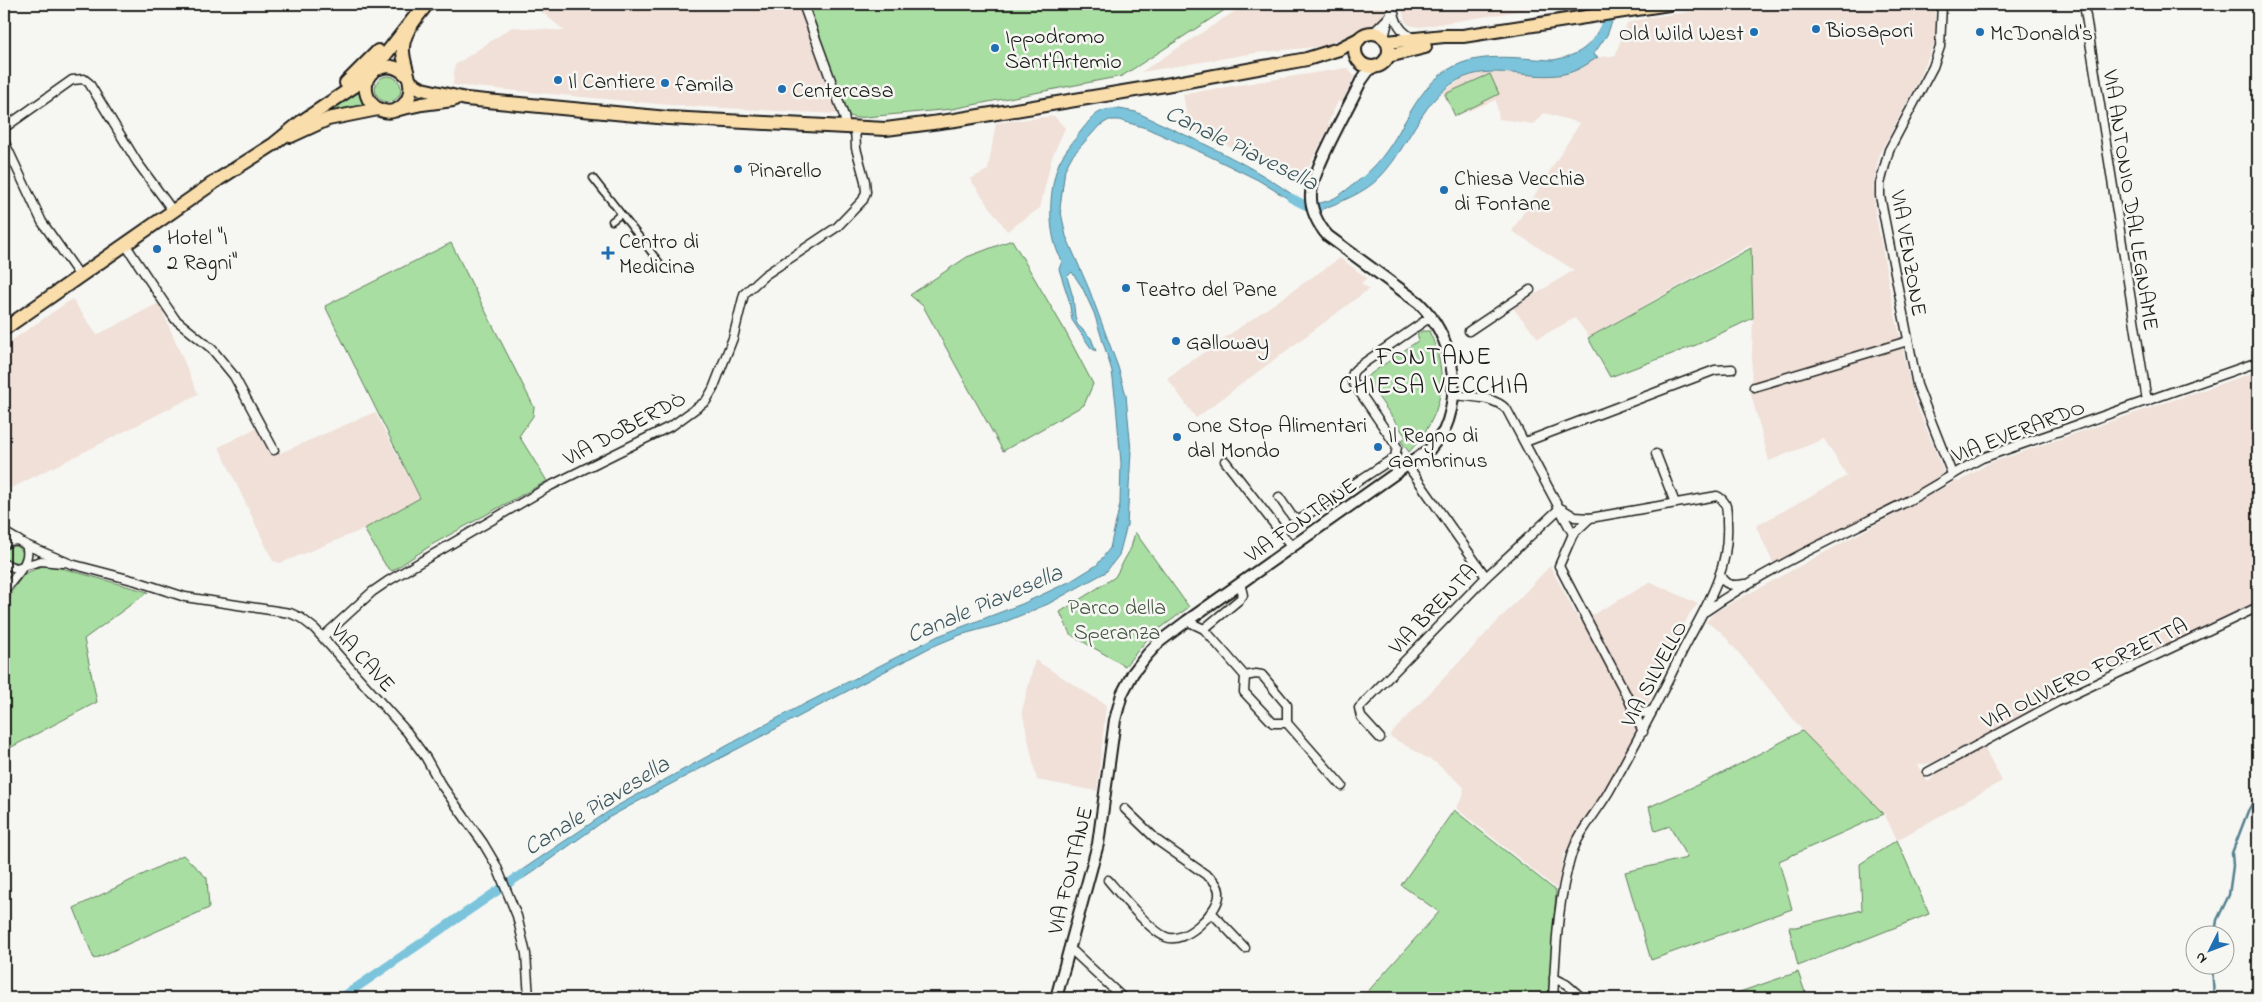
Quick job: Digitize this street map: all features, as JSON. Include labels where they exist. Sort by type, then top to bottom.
[{"type":"main road","points":[[424,4],[370,74],[366,83],[366,95],[369,101],[378,109],[384,111],[466,99]]},
{"type":"main road","points":[[397,110],[407,101],[410,95],[409,79],[403,55],[404,41],[424,4]]},
{"type":"main road","points":[[4,329],[173,211],[274,144],[357,74],[424,4]]},
{"type":"main road","points":[[300,122],[378,68],[391,66],[398,68],[422,89],[466,99],[668,118],[886,129],[955,120],[1307,59],[1339,49],[1368,34],[1382,38],[1417,40],[1444,36],[1463,36],[1669,4]]},
{"type":"main road","points":[[1307,59],[1382,64],[1388,56],[1440,44],[1463,36]]},
{"type":"main road","points":[[1382,38],[1388,56]]},
{"type":"main road","points":[[1359,39],[1355,48],[1363,63]]},
{"type":"main road","points":[[274,144],[328,119],[378,109]]},
{"type":"street","name":"VIA DOBERDÒ","points":[[324,636],[372,592],[388,581],[550,486],[673,425],[695,411],[706,401],[713,389],[735,332],[744,294],[765,276],[837,228],[863,200],[866,186],[850,128],[803,4]]},
{"type":"street","name":"VIA VENZONE","points":[[1942,4],[1940,47],[1933,67],[1889,150],[1880,184],[1883,216],[1917,385],[1952,474]]},
{"type":"street","name":"VIA ANTONIO DAL LEGNAME","points":[[2084,4],[2147,401]]},
{"type":"street","points":[[1382,38],[1392,11]]},
{"type":"street","points":[[1382,38],[1392,11]]},
{"type":"street","points":[[1392,11],[1396,24],[1405,34],[1417,40]]},
{"type":"street","name":"VIA FONTANE","points":[[1056,998],[1098,844],[1115,720],[1122,694],[1134,673],[1147,655],[1160,642],[1187,621],[1378,488],[1430,449],[1443,432],[1451,409],[1454,373],[1432,316],[1419,303],[1332,240],[1322,229],[1314,214],[1311,199],[1315,176],[1361,81],[1363,63]]},
{"type":"street","points":[[4,128],[72,80],[84,79],[89,83],[137,162],[173,211]]},
{"type":"street","points":[[4,140],[42,222],[80,276]]},
{"type":"street","points":[[593,178],[659,262]]},
{"type":"street","points":[[612,221],[621,214]]},
{"type":"street","points":[[125,244],[175,319],[212,349],[234,376],[274,450]]},
{"type":"street","points":[[1469,331],[1530,290]]},
{"type":"street","points":[[1279,497],[1292,516],[1299,520],[1396,457],[1397,447],[1352,381],[1353,372],[1432,316]]},
{"type":"street","name":"VIA VENZONE","points":[[1754,387],[1908,341]]},
{"type":"street","name":"VIA EVERARDO","points":[[1706,611],[1749,583],[1919,495],[1952,474],[2013,446],[2258,362]]},
{"type":"street","points":[[1524,442],[1715,370],[1732,369]]},
{"type":"street","points":[[1453,395],[1492,400],[1502,405],[1573,534]]},
{"type":"street","points":[[1656,454],[1675,503]]},
{"type":"street","points":[[1225,461],[1292,547]]},
{"type":"street","points":[[1408,466],[1486,577]]},
{"type":"street","points":[[1368,475],[1378,488]]},
{"type":"street","name":"VIA SILVELLO","points":[[1553,998],[1557,929],[1572,855],[1642,732],[1684,648],[1706,611],[1724,563],[1728,531],[1727,508],[1724,501],[1717,496],[1590,518]]},
{"type":"street","points":[[1560,508],[1575,517],[1590,518]]},
{"type":"street","name":"VIA BRENTA","points":[[1380,738],[1361,717],[1359,708],[1486,577],[1560,508]]},
{"type":"street","points":[[1590,518],[1573,534],[1559,566],[1628,698],[1642,732]]},
{"type":"street","name":"VIA CAVE","points":[[4,532],[71,564],[195,600],[290,613],[308,623],[324,636],[407,732],[426,758],[440,783],[484,843],[496,865],[511,901],[526,954],[529,998]]},
{"type":"street","points":[[4,545],[18,540]]},
{"type":"street","points":[[4,591],[22,567],[28,555],[26,544]]},
{"type":"street","points":[[4,564],[11,568],[22,567],[41,561],[71,564]]},
{"type":"street","name":"VIA EVERARDO","points":[[1720,574],[1722,580],[1729,585],[1749,583]]},
{"type":"street","points":[[1204,629],[1240,599],[1243,594],[1240,583]]},
{"type":"street","name":"VIA OLIVIERO FORZETTA","points":[[1928,772],[2057,702],[2258,607]]},
{"type":"street","points":[[1187,621],[1204,629],[1245,676],[1244,692],[1269,720],[1277,724],[1287,723]]},
{"type":"street","points":[[1245,676],[1262,675],[1287,705],[1287,723],[1342,786]]},
{"type":"street","points":[[1628,698],[1639,712],[1647,713],[1653,710]]},
{"type":"street","points":[[1108,880],[1154,928],[1166,937],[1179,939],[1191,933],[1217,904],[1219,895],[1218,885],[1158,841],[1125,810]]},
{"type":"street","points":[[1211,912],[1246,948]]},
{"type":"street","points":[[1068,951],[1074,952],[1123,998]]},
{"type":"street","points":[[1554,978],[1566,984],[1582,998]]},
{"type":"shaded area","points":[[532,4],[798,4],[838,114],[669,105],[453,85],[455,65],[512,27],[565,31]]},
{"type":"shaded area","points":[[1246,4],[1388,4],[1382,21],[1378,24],[1325,46],[1255,53],[1141,72]]},
{"type":"shaded area","points":[[1404,4],[1561,4],[1420,27],[1409,25],[1405,21],[1402,9]]},
{"type":"shaded area","points":[[1749,4],[1935,4],[1935,41],[1916,86],[1879,154],[1873,187],[1875,211],[1891,296],[1913,396],[1943,470],[1942,475],[1895,503],[1773,563],[1756,526],[1847,476],[1824,439],[1769,461],[1751,394],[1753,318],[1751,245],[1589,337],[1575,318],[1538,338],[1513,308],[1574,270],[1512,231],[1580,123],[1544,113],[1533,124],[1499,119],[1496,100],[1455,116],[1442,92],[1465,77],[1483,72],[1553,75],[1569,73],[1598,57],[1615,56],[1627,23],[1651,17]]},
{"type":"shaded area","points":[[1346,68],[1354,76],[1342,103],[1338,101],[1328,123],[1330,125],[1307,170],[1295,183],[1248,155],[1189,129],[1183,94]]},
{"type":"shaded area","points":[[1054,116],[1065,128],[1052,157],[1040,208],[1007,231],[970,179],[988,170],[996,123]]},
{"type":"shaded area","points":[[1340,258],[1367,278],[1361,283],[1369,289],[1196,418],[1167,378]]},
{"type":"shaded area","points":[[72,299],[97,335],[159,303],[198,394],[13,487],[4,489],[4,346]]},
{"type":"shaded area","points":[[2258,371],[2258,601],[2114,670],[2100,663],[2064,680],[2068,691],[1932,763],[1918,765],[1928,782],[1936,774],[1984,747],[2002,781],[1897,840],[1884,813],[1810,740],[1721,632],[1706,622],[1715,612],[1956,481],[1959,482],[1987,464]]},
{"type":"shaded area","points":[[375,412],[420,499],[364,529],[281,563],[273,561],[219,447],[256,428],[271,457]]},
{"type":"shaded area","points":[[1550,566],[1580,622],[1651,582],[1698,604],[1689,614],[1631,740],[1601,796],[1564,853],[1557,889],[1456,808],[1463,796],[1464,787],[1436,763],[1389,736]]},
{"type":"shaded area","points":[[1035,660],[1106,705],[1097,791],[1037,780],[1022,711]]},
{"type":"green space","name":"Ippodromo Sant'Artemio","points":[[808,4],[1234,4],[1122,76],[952,109],[855,118],[850,116],[845,108]]},
{"type":"green space","points":[[1490,74],[1499,94],[1455,116],[1445,94]]},
{"type":"green space","points":[[388,76],[397,80],[401,89],[397,98],[388,102],[379,98],[375,89],[379,80]]},
{"type":"green space","points":[[358,91],[364,106],[323,114]]},
{"type":"green space","points":[[1012,240],[1063,327],[1093,384],[1084,405],[1003,451],[923,306],[910,295],[967,257]]},
{"type":"green space","points":[[451,243],[534,407],[533,416],[519,436],[547,481],[433,544],[392,571],[386,566],[364,529],[420,498],[325,306]]},
{"type":"green space","points":[[1751,248],[1753,318],[1696,345],[1610,377],[1588,338]]},
{"type":"green space","points":[[1422,331],[1429,331],[1436,348],[1440,364],[1440,395],[1430,424],[1409,452],[1401,441],[1406,437],[1365,378],[1419,340],[1417,335]]},
{"type":"green space","name":"Parco della Speranza","points":[[1135,532],[1189,607],[1150,636],[1125,666],[1070,634],[1060,612],[1115,577],[1131,548]]},
{"type":"green space","points":[[14,546],[22,551],[23,555],[18,563],[14,564],[6,559],[5,555],[10,547]]},
{"type":"green space","points":[[47,564],[148,592],[84,639],[97,702],[4,751],[4,619],[12,591],[24,574]]},
{"type":"green space","points":[[1802,731],[1884,814],[1779,861],[1792,909],[1651,960],[1625,872],[1687,858],[1670,826],[1655,831],[1649,807],[1719,775]]},
{"type":"green space","points":[[1454,810],[1556,891],[1548,998],[1362,998],[1439,912],[1401,885]]},
{"type":"green space","points":[[1897,840],[1929,914],[1798,966],[1789,927],[1796,927],[1862,910],[1860,864]]},
{"type":"green space","points":[[183,855],[207,878],[209,908],[94,959],[74,908]]},
{"type":"green space","points":[[1798,972],[1807,998],[1722,998]]},
{"type":"water","points":[[1612,22],[1607,35],[1593,55],[1598,57],[1572,72],[1543,76],[1503,72],[1478,73],[1465,77],[1451,85],[1438,95],[1418,122],[1391,165],[1374,183],[1344,200],[1320,210],[1318,203],[1338,196],[1375,166],[1424,91],[1447,70],[1462,63],[1484,58],[1507,57],[1553,60],[1570,56],[1583,49],[1593,39],[1602,23]]},
{"type":"water","points":[[1119,109],[1136,112],[1242,163],[1301,201],[1303,208],[1258,180],[1207,155],[1146,128],[1119,120],[1109,120],[1099,126],[1072,156],[1065,169],[1060,208],[1066,236],[1089,289],[1118,367],[1126,395],[1131,451],[1127,525],[1119,555],[1106,572],[1048,604],[1000,624],[960,635],[929,648],[608,818],[524,878],[514,882],[512,877],[516,874],[615,807],[787,713],[938,636],[1022,604],[1071,581],[1097,565],[1110,548],[1120,504],[1121,463],[1112,371],[1094,313],[1082,287],[1072,272],[1067,277],[1073,297],[1077,324],[1091,338],[1096,351],[1091,348],[1072,320],[1069,300],[1059,269],[1062,261],[1054,239],[1051,199],[1055,174],[1059,163],[1069,147],[1097,114],[1102,111]]},
{"type":"waterway","name":"Canale Piavesella","points":[[1602,33],[1613,4]]},
{"type":"waterway","name":"Canale Piavesella","points":[[1291,198],[1307,206],[1319,207]]},
{"type":"waterway","points":[[2216,924],[2229,895],[2233,866],[2232,853],[2248,811],[2258,793]]},
{"type":"waterway","name":"Canale Piavesella","points":[[341,998],[522,874]]},
{"type":"waterway","points":[[2213,974],[2214,998]]},
{"type":"place","name":"Biosapori","points":[[1816,29]]},
{"type":"place","name":"Old Wild West","points":[[1754,32]]},
{"type":"place","name":"McDonald's","points":[[1980,32]]},
{"type":"place","name":"Ippodromo Sant'Artemio","points":[[995,48]]},
{"type":"place","name":"Il Cantiere","points":[[558,80]]},
{"type":"place","name":"famila","points":[[665,83]]},
{"type":"place","name":"Centercasa","points":[[782,89]]},
{"type":"place","name":"Pinarello","points":[[738,169]]},
{"type":"place","name":"Chiesa Vecchia di Fontane","points":[[1444,190]]},
{"type":"place","name":"Hotel \"I 2 Ragni\"","points":[[157,249]]},
{"type":"place","name":"Centro di Medicina","points":[[608,253]]},
{"type":"place","name":"Teatro del Pane","points":[[1126,288]]},
{"type":"place","name":"Galloway","points":[[1176,341]]},
{"type":"place","name":"One Stop Alimentari dal Mondo","points":[[1177,437]]},
{"type":"place","name":"Il Regno di Gambrinus","points":[[1378,447]]},
{"type":"district","name":"FONTANE CHIESA VECCHIA","points":[[1434,370]]}]
